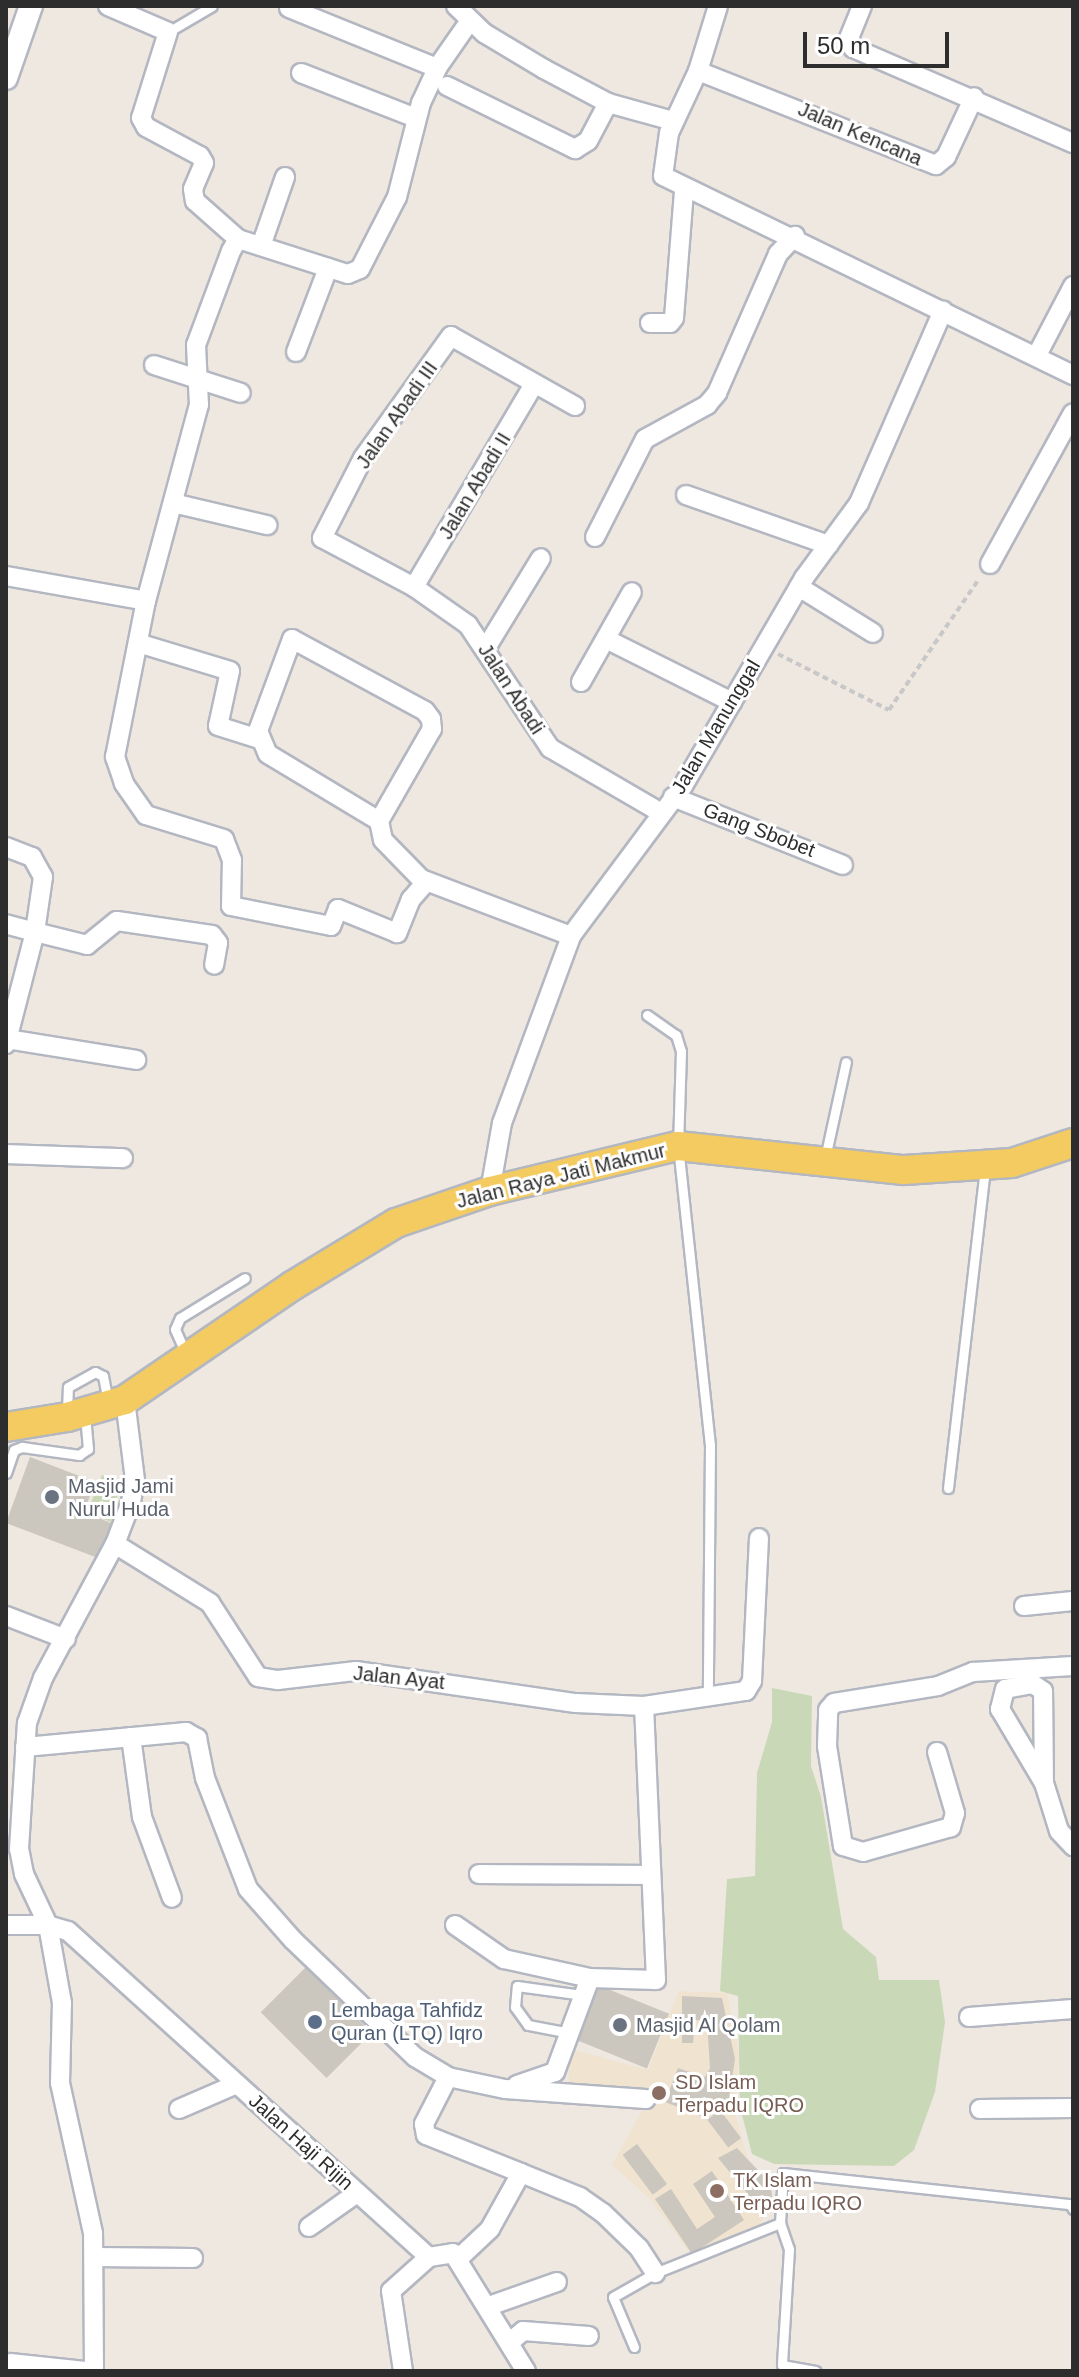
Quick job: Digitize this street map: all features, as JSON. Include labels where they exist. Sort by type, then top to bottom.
[{"type":"main road","name":"Jalan Raya Jati Makmur","points":[[10,1438],[96,1409],[189,1360],[292,1286],[396,1223],[490,1191],[678,1146],[751,1150],[904,1170],[986,1167],[1073,1143]]},
{"type":"street","points":[[6,78],[31,6]]},
{"type":"street","points":[[108,6],[168,32],[141,118],[146,127],[200,156],[204,163],[193,189],[195,201],[238,239],[348,274],[360,269],[397,197],[416,118],[437,68],[469,22]]},
{"type":"street","points":[[456,6],[469,22],[510,50],[608,103],[673,121]]},
{"type":"street","points":[[718,6],[698,71],[673,121],[663,176],[684,190],[795,236],[1073,375]]},
{"type":"street","points":[[862,6],[849,39],[853,48],[974,97],[1030,128],[1073,143]]},
{"type":"street","points":[[289,8],[437,68]]},
{"type":"street","name":"Jalan Kencana","points":[[698,71],[936,165],[946,157],[974,97]]},
{"type":"street","points":[[301,73],[416,118]]},
{"type":"street","points":[[447,86],[575,149],[588,141],[608,103]]},
{"type":"street","points":[[261,246],[285,177]]},
{"type":"street","points":[[650,323],[670,323],[674,318],[684,190]]},
{"type":"street","points":[[595,537],[645,439],[707,405],[717,393],[778,254],[795,236]]},
{"type":"street","points":[[238,239],[196,345],[199,405],[146,601],[115,757],[124,783],[146,815],[224,839],[232,860],[231,906],[331,926],[338,909],[397,933],[411,899],[426,882]]},
{"type":"street","points":[[296,352],[328,268]]},
{"type":"street","points":[[1037,355],[1073,286]]},
{"type":"street","name":"Jalan Manunggal","points":[[490,1191],[502,1123],[571,936],[673,797],[799,587],[859,503],[943,311]]},
{"type":"street","name":"Jalan Abadi III","points":[[322,538],[363,458],[451,336],[534,384]]},
{"type":"street","points":[[154,365],[241,393]]},
{"type":"street","points":[[534,384],[575,406]]},
{"type":"street","name":"Jalan Abadi II","points":[[414,587],[534,384]]},
{"type":"street","points":[[990,564],[1073,413]]},
{"type":"street","points":[[686,495],[829,545]]},
{"type":"street","points":[[173,503],[267,525]]},
{"type":"street","name":"Jalan Abadi","points":[[322,538],[414,587],[468,625],[550,748],[660,812]]},
{"type":"street","points":[[486,648],[541,558]]},
{"type":"street","points":[[6,576],[146,601]]},
{"type":"street","points":[[799,587],[873,633]]},
{"type":"street","points":[[581,682],[632,592]]},
{"type":"street","points":[[379,821],[268,754],[259,739],[266,697],[292,639],[425,711],[432,729],[379,821],[383,840],[426,882],[571,936]]},
{"type":"street","points":[[606,639],[732,702]]},
{"type":"street","points":[[138,643],[230,671],[218,726],[259,739]]},
{"type":"street","name":"Gang Sbobet","points":[[673,797],[843,865]]},
{"type":"street","points":[[6,847],[39,863],[43,877],[35,932],[7,1042],[136,1060]]},
{"type":"street","points":[[6,924],[87,945],[117,921],[212,935],[218,943],[214,965]]},
{"type":"street","points":[[6,1154],[123,1158]]},
{"type":"street","points":[[94,2371],[94,2257],[89,2202],[60,2083],[62,2003],[48,1925],[24,1874],[19,1849],[25,1747],[43,1678],[115,1544],[135,1480],[96,1409]]},
{"type":"street","name":"Jalan Ayat","points":[[115,1544],[210,1603],[258,1677],[278,1680],[356,1671],[576,1703],[644,1706],[735,1695],[752,1681],[759,1538]]},
{"type":"street","points":[[1024,1606],[1073,1601]]},
{"type":"street","points":[[6,1616],[66,1639]]},
{"type":"street","points":[[937,1752],[955,1813],[951,1827],[855,1852],[843,1846],[838,1836],[827,1746],[828,1710],[845,1697],[938,1686],[973,1672],[1073,1666]]},
{"type":"street","points":[[1044,1783],[1043,1691],[1033,1684],[1005,1689],[1000,1709],[1044,1783],[1059,1831],[1073,1846]]},
{"type":"street","points":[[455,1925],[504,1959],[587,1986],[656,1980],[644,1706]]},
{"type":"street","points":[[25,1747],[186,1732],[197,1738],[205,1778],[248,1889],[303,1950],[415,2057],[448,2077],[505,2089],[646,2099]]},
{"type":"street","points":[[131,1737],[142,1817],[172,1898]]},
{"type":"street","points":[[479,1874],[649,1875]]},
{"type":"street","points":[[6,1925],[48,1925]]},
{"type":"street","name":"Jalan Haji Rijin","points":[[48,1925],[68,1931],[429,2257]]},
{"type":"street","points":[[505,2089],[555,2072],[587,1986]]},
{"type":"street","points":[[969,2017],[1073,2009]]},
{"type":"street","points":[[448,2077],[424,2124],[426,2135],[580,2197],[603,2213],[639,2248],[655,2273]]},
{"type":"street","points":[[179,2109],[237,2084]]},
{"type":"street","points":[[980,2109],[1073,2108]]},
{"type":"street","points":[[458,2259],[490,2229],[521,2173]]},
{"type":"street","points":[[309,2227],[357,2193]]},
{"type":"street","points":[[403,2371],[393,2285],[429,2257],[444,2252],[458,2259],[526,2371]]},
{"type":"street","points":[[94,2257],[193,2258]]},
{"type":"street","points":[[489,2306],[557,2282]]},
{"type":"street","points":[[510,2342],[523,2331],[589,2336]]},
{"type":"street","points":[[10,2363],[86,2371]]},
{"type":"lane","points":[[168,32],[212,6]]},
{"type":"lane","points":[[647,1015],[676,1035],[681,1051],[678,1146],[710,1445],[708,1699]]},
{"type":"lane","points":[[825,1162],[846,1062]]},
{"type":"lane","points":[[948,1488],[986,1167]]},
{"type":"lane","points":[[189,1360],[176,1335],[180,1318],[245,1278]]},
{"type":"lane","points":[[6,1473],[10,1438],[79,1455],[88,1449],[96,1409]]},
{"type":"lane","points":[[570,2033],[528,2025],[515,2007],[517,1986],[587,1986]]},
{"type":"lane","points":[[815,2371],[782,2365],[789,2249],[780,2223],[783,2173],[792,2170],[1070,2204],[1073,2209]]},
{"type":"lane","points":[[634,2347],[613,2297],[655,2273],[780,2223]]},
{"type":"path","points":[[764,647],[889,710],[990,564]]},
{"type":"shaded area","name":"SD Islam Terpadu IQRO","points":[[679,1991],[727,1993],[740,2059],[732,2103],[747,2157],[770,2183],[773,2202],[758,2227],[693,2257],[650,2199],[612,2165],[644,2107],[568,2088],[571,2049],[648,2070]]},
{"type":"green space","points":[[102,1475],[121,1482],[111,1522],[87,1513]]},
{"type":"green space","points":[[772,1688],[812,1696],[811,1766],[821,1797],[843,1929],[876,1957],[879,1980],[939,1980],[945,2022],[935,2092],[914,2150],[894,2166],[774,2164],[752,2154],[740,2107],[738,1996],[720,1991],[727,1879],[755,1876],[757,1773],[772,1722]]},
{"type":"building","name":"Masjid Jami Nurul Huda","points":[[30,1457],[95,1482],[84,1512],[111,1523],[98,1558],[6,1523]]},
{"type":"building","name":"Lembaga Tahfidz Quran (LTQ) Iqro","points":[[306,1967],[372,2033],[327,2078],[261,2012]]},
{"type":"building","name":"Masjid Al Qolam","points":[[593,1983],[669,2014],[647,2068],[571,2038]]},
{"type":"building","points":[[682,1996],[722,1998],[735,2059],[728,2104],[712,2100],[711,2112],[701,2116],[665,2102],[678,2068],[705,2077],[710,2068],[707,2021],[695,2020],[693,2043],[682,2043]]},
{"type":"building","points":[[720,2110],[741,2138],[728,2148],[707,2120]]},
{"type":"building","points":[[637,2144],[667,2184],[653,2195],[623,2155]]},
{"type":"building","points":[[737,2148],[770,2183],[773,2202],[761,2210],[718,2158]]},
{"type":"building","points":[[712,2171],[744,2220],[692,2254],[655,2199],[671,2189],[697,2229],[715,2217],[693,2184]]},
{"type":"place","name":"Masjid Jami Nurul Huda","points":[[52,1497]]},
{"type":"place","name":"Lembaga Tahfidz Quran (LTQ) Iqro","points":[[315,2022]]},
{"type":"place","name":"Masjid Al Qolam","points":[[620,2025]]},
{"type":"place","name":"SD Islam Terpadu IQRO","points":[[659,2093]]},
{"type":"place","name":"TK Islam Terpadu IQRO","points":[[717,2191]]}]
